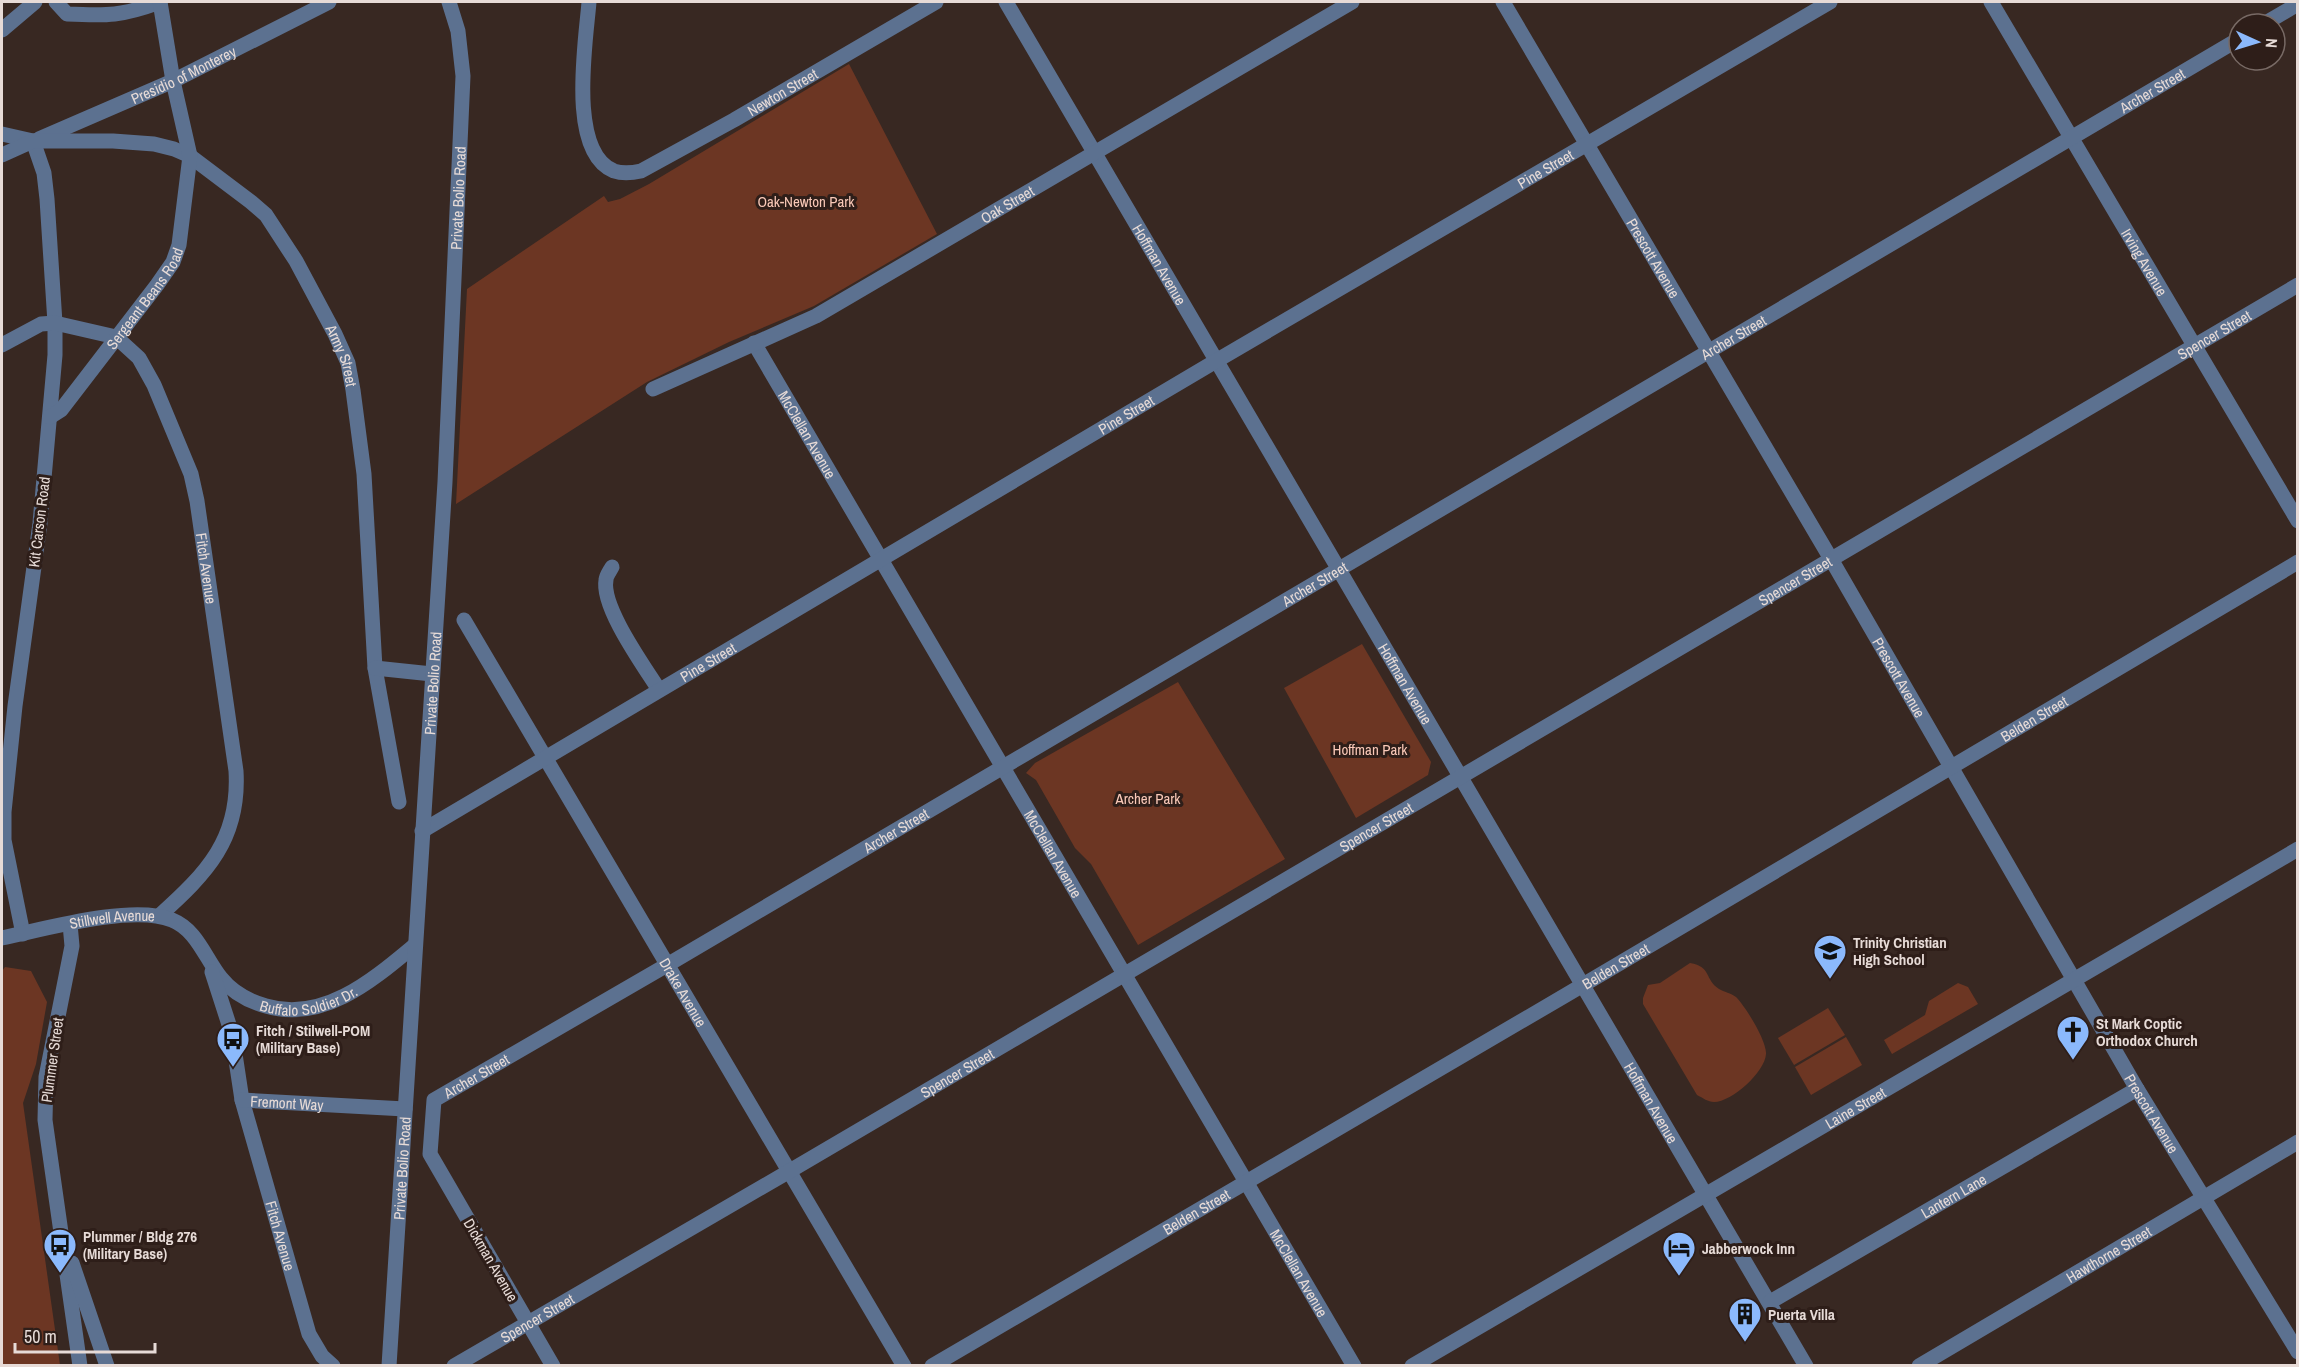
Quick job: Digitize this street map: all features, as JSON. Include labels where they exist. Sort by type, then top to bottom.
[{"type":"street","points":[[2,30],[35,2]]},
{"type":"street","points":[[56,2],[67,14],[107,17],[131,13],[160,2]]},
{"type":"street","name":"Sergeant Beans Road","points":[[50,417],[61,410],[172,262],[182,227],[190,156],[173,81],[160,2]]},
{"type":"street","name":"Presidio of Monterey","points":[[33,141],[173,81],[328,2]]},
{"type":"street","name":"Private Bolio Road","points":[[389,1365],[445,482],[463,76],[458,31],[449,2]]},
{"type":"street","name":"Newton Street","points":[[589,2],[582,102],[585,131],[603,164],[613,171],[626,174],[641,171],[734,120],[936,2]]},
{"type":"street","name":"Hoffman Avenue","points":[[1006,2],[1806,1365]]},
{"type":"street","name":"Oak Street","points":[[653,389],[816,316],[1352,2]]},
{"type":"street","name":"Prescott Avenue","points":[[1503,2],[1831,559],[2137,1089],[2298,1352]]},
{"type":"street","name":"Pine Street","points":[[422,831],[1216,361],[1830,2]]},
{"type":"street","name":"Irving Avenue","points":[[1991,2],[2298,521]]},
{"type":"street","points":[[2284,12],[2298,4]]},
{"type":"street","name":"Archer Street","points":[[430,1154],[434,1100],[2227,46]]},
{"type":"street","points":[[2,134],[33,141]]},
{"type":"street","name":"Army Street","points":[[2,154],[33,141],[154,144],[190,156],[266,215],[296,261],[348,363],[359,425],[364,474],[375,668],[399,802]]},
{"type":"street","name":"Kit Carson Road","points":[[23,934],[3,840],[3,812],[40,523],[55,355],[47,199],[44,173],[33,141]]},
{"type":"street","name":"Spencer Street","points":[[454,1365],[788,1172],[2298,285]]},
{"type":"street","name":"Fitch Avenue","points":[[2,345],[38,324],[55,323],[116,337],[139,358],[158,394],[191,474],[199,509],[236,771],[237,794],[228,834],[191,888],[159,916]]},
{"type":"street","name":"McClellan Avenue","points":[[754,343],[1354,1365]]},
{"type":"street","name":"Belden Street","points":[[932,1365],[1584,984],[2298,562]]},
{"type":"street","points":[[612,567],[606,579],[607,597],[615,619],[659,690]]},
{"type":"street","name":"Drake Avenue","points":[[464,620],[903,1365]]},
{"type":"street","points":[[375,668],[432,674]]},
{"type":"street","name":"Laine Street","points":[[1412,1365],[2298,849]]},
{"type":"street","name":"Stillwell Avenue","points":[[2,938],[135,913],[159,916],[184,927],[195,937],[207,958]]},
{"type":"street","name":"Plummer Street","points":[[70,924],[72,946],[51,1049],[44,1101],[49,1159],[80,1365]]},
{"type":"street","name":"Buffalo Soldier Dr.","points":[[207,958],[230,988],[243,997],[275,1009],[301,1011],[321,1006],[361,986],[416,945]]},
{"type":"street","name":"Fremont Way","points":[[207,958],[232,1034],[242,1100],[405,1109]]},
{"type":"street","name":"Lantern Lane","points":[[1770,1302],[2137,1089]]},
{"type":"street","name":"Fitch Avenue","points":[[242,1100],[309,1334],[321,1362]]},
{"type":"street","name":"Hawthorne Street","points":[[1919,1365],[2298,1142]]},
{"type":"street","name":"Dickman Avenue","points":[[430,1154],[553,1365]]},
{"type":"street","name":"Plummer Street","points":[[60,1232],[107,1365]]},
{"type":"green space","name":"Oak-Newton Park","points":[[849,64],[937,234],[814,306],[729,342],[647,382],[456,504],[467,289],[604,196],[608,202],[620,199],[649,184]]},
{"type":"green space","name":"Hoffman Park","points":[[1362,644],[1431,762],[1428,775],[1356,818],[1284,688]]},
{"type":"green space","name":"Archer Park","points":[[1178,682],[1285,859],[1138,945],[1091,864],[1075,848],[1036,780],[1026,773],[1035,763]]},
{"type":"green space","points":[[1690,963],[1702,967],[1714,985],[1736,997],[1755,1024],[1765,1048],[1764,1061],[1754,1077],[1738,1092],[1721,1101],[1710,1101],[1697,1095],[1643,1004],[1648,985],[1660,983]]},
{"type":"green space","points":[[5,967],[31,971],[47,1002],[36,1064],[23,1103],[60,1365],[2,1365],[2,971]]},
{"type":"green space","points":[[1958,983],[1968,987],[1978,1004],[1892,1054],[1884,1040],[1925,1015],[1929,1001]]},
{"type":"green space","points":[[1828,1008],[1845,1035],[1794,1065],[1778,1038]]},
{"type":"green space","points":[[1846,1037],[1862,1065],[1811,1095],[1795,1067]]},
{"type":"place","name":"Trinity Christian High School","points":[[1830,980]]},
{"type":"place","name":"St Mark Coptic Orthodox Church","points":[[2073,1061]]},
{"type":"place","name":"Fitch / Stilwell-POM (Military Base)","points":[[233,1068]]},
{"type":"place","name":"Plummer / Bldg 276 (Military Base)","points":[[60,1274]]},
{"type":"place","name":"Jabberwock Inn","points":[[1679,1277]]},
{"type":"place","name":"Puerta Villa","points":[[1745,1343]]}]
